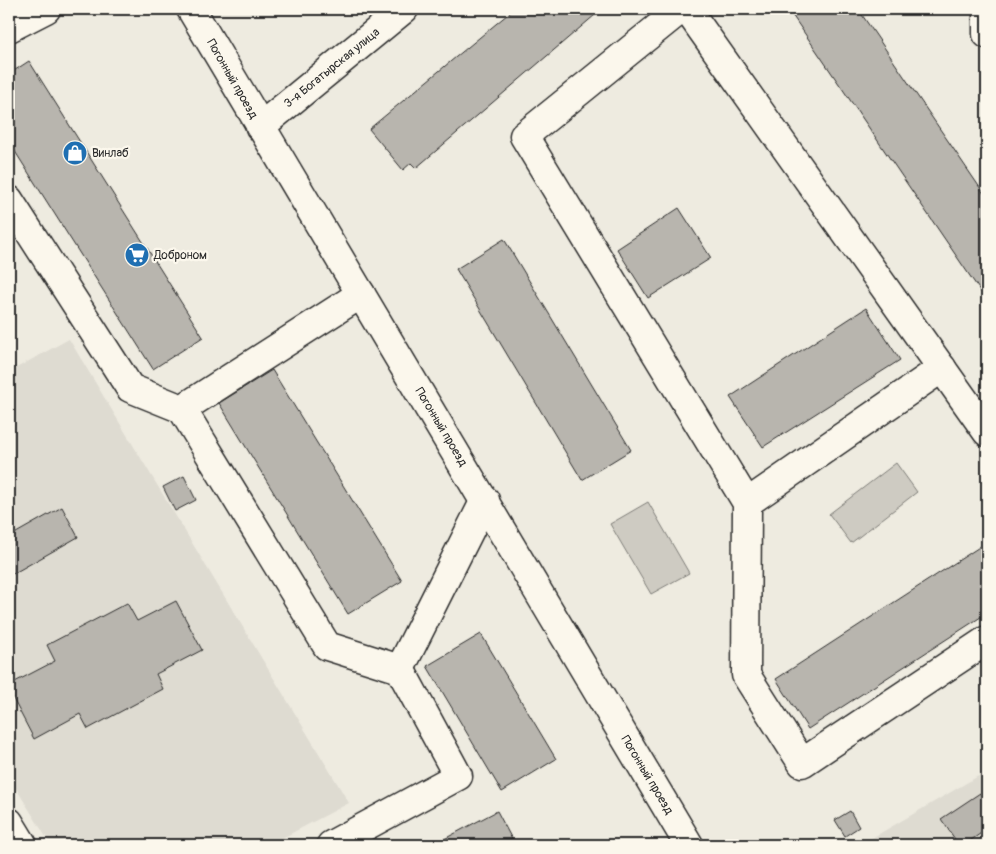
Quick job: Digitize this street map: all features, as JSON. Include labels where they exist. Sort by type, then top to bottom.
[{"type":"street","points":[[10,26],[46,9]]},
{"type":"street","name":"Погонный проезд","points":[[191,9],[689,845]]},
{"type":"street","name":"3-я Богатырская улица","points":[[260,127],[404,9]]},
{"type":"street","points":[[680,9],[524,136],[747,503],[746,675],[802,763],[987,640]]},
{"type":"street","points":[[687,9],[987,432]]},
{"type":"street","points":[[987,16],[987,34]]},
{"type":"street","points":[[9,200],[130,388],[182,410],[327,646],[400,669],[458,776],[331,845]]},
{"type":"street","points":[[182,410],[361,294]]},
{"type":"street","points":[[747,503],[942,368]]},
{"type":"street","points":[[400,669],[485,500]]},
{"type":"street","points":[[9,822],[22,845]]},
{"type":"shaded area","points":[[69,339],[349,803],[269,845],[51,845],[9,777],[9,372]]},
{"type":"shaded area","points":[[896,463],[917,492],[851,543],[829,514]]},
{"type":"shaded area","points":[[648,502],[689,573],[651,594],[610,524]]},
{"type":"shaded area","points":[[987,771],[987,845],[860,845]]},
{"type":"building","points":[[514,9],[602,9],[416,168],[411,163],[403,170],[369,129]]},
{"type":"building","points":[[788,9],[858,9],[987,198],[987,301]]},
{"type":"building","points":[[29,61],[203,337],[153,369],[9,142],[9,74]]},
{"type":"building","points":[[679,208],[711,258],[648,298],[617,249]]},
{"type":"building","points":[[504,239],[631,450],[582,480],[456,269]]},
{"type":"building","points":[[866,308],[900,360],[763,447],[730,397]]},
{"type":"building","points":[[272,370],[402,581],[348,614],[219,403]]},
{"type":"building","points":[[184,476],[196,500],[175,511],[163,487]]},
{"type":"building","points":[[62,507],[78,537],[9,576],[9,537]]},
{"type":"building","points":[[987,542],[987,613],[808,729],[776,679]]},
{"type":"building","points":[[176,601],[202,650],[156,674],[163,689],[88,729],[80,714],[34,739],[9,691],[9,685],[55,661],[47,645],[127,603],[137,621]]},
{"type":"building","points":[[481,634],[556,759],[502,792],[427,666]]},
{"type":"building","points":[[980,793],[987,804],[987,829],[964,845],[959,845],[941,819]]},
{"type":"building","points":[[497,811],[515,845],[433,845]]},
{"type":"building","points":[[850,811],[859,827],[845,836],[835,820]]},
{"type":"place","name":"Винлаб","points":[[75,153]]},
{"type":"place","name":"Доброном","points":[[137,255]]}]
